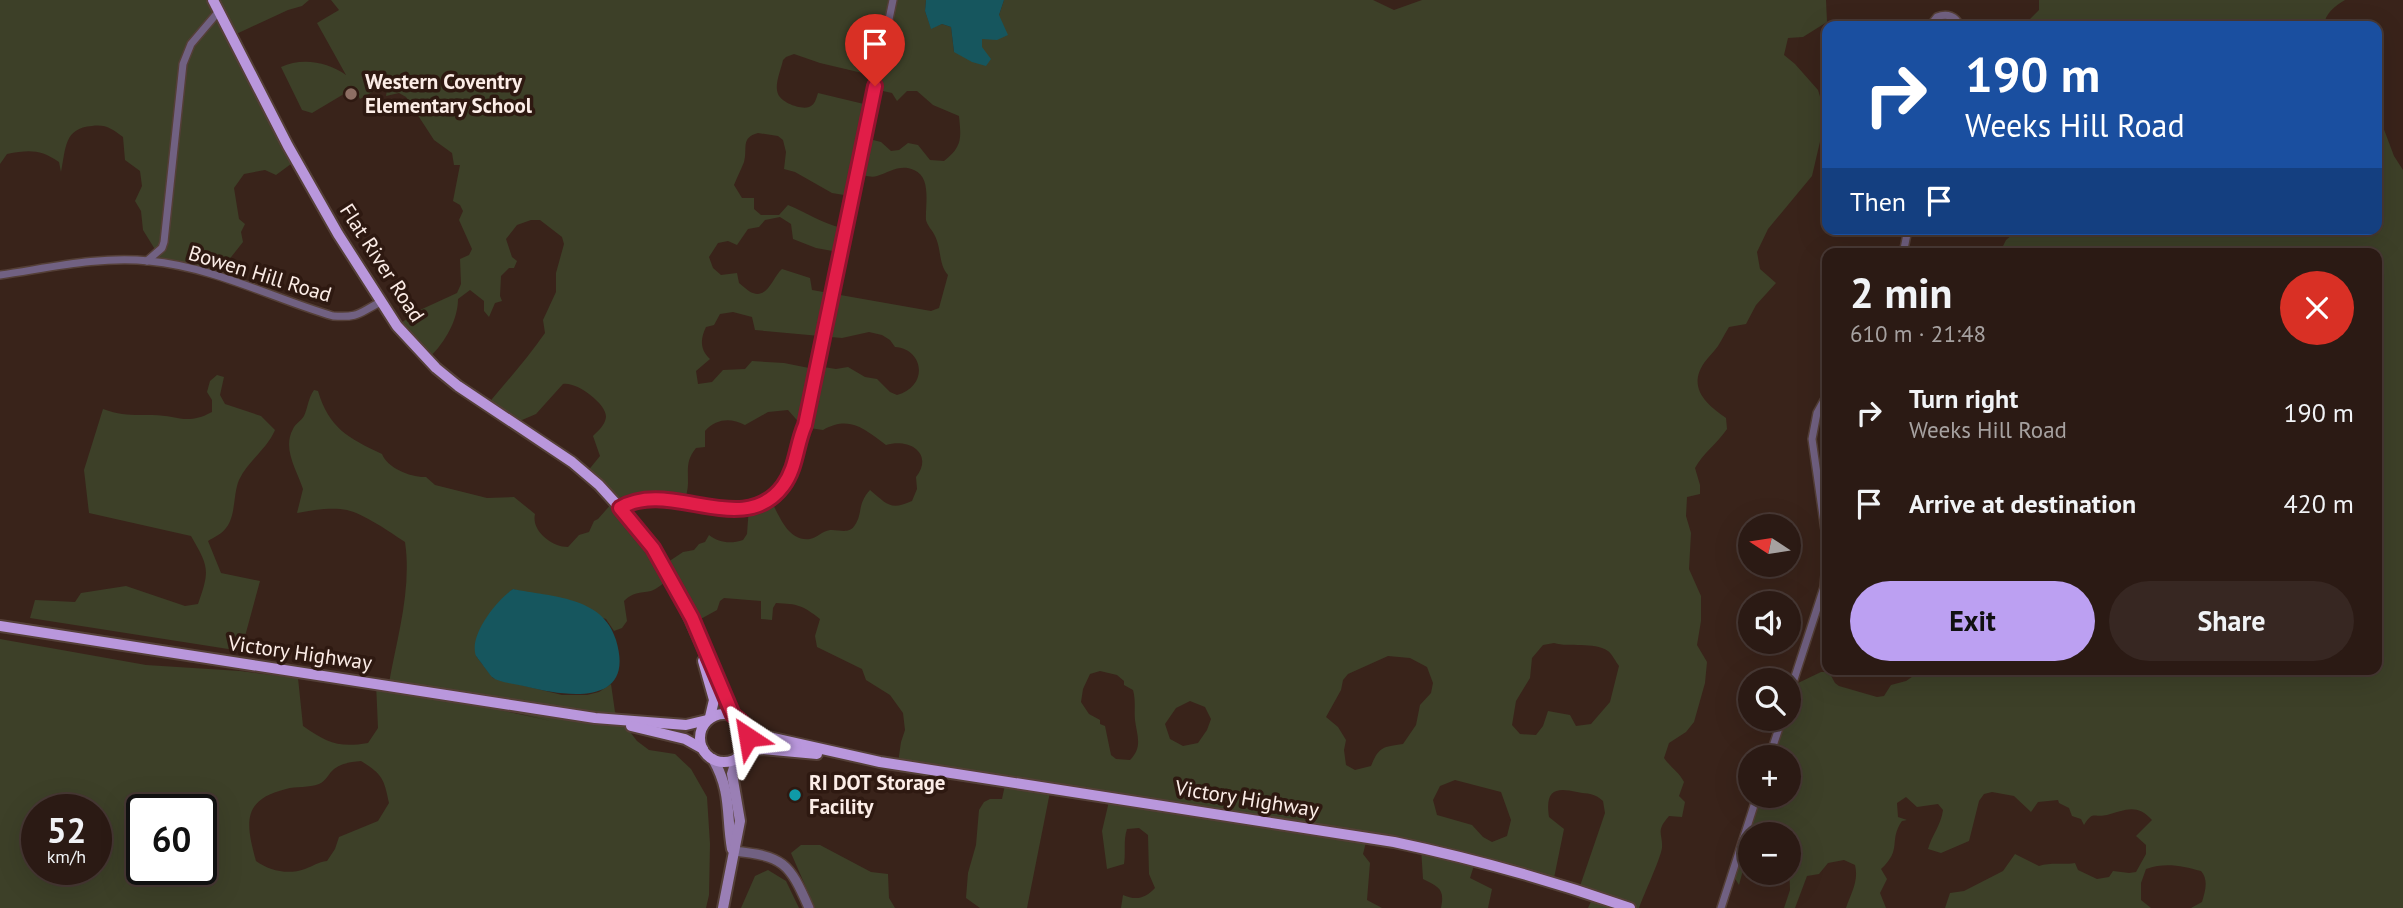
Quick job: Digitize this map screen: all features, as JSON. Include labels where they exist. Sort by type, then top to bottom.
[{"type":"main road","name":"Flat River Road","points":[[213,0],[288,146],[338,234],[397,326],[436,368],[481,403],[572,462],[620,508],[653,548],[692,618],[733,715]]},
{"type":"main road","name":"Flat River Road","points":[[692,618],[714,700],[709,719]]},
{"type":"main road","name":"Victory Highway","points":[[0,626],[595,718],[685,739],[702,749]]},
{"type":"main road","points":[[723,908],[740,821],[733,774],[747,746],[747,728],[733,715],[721,713],[709,719],[700,734],[702,749],[713,760],[728,799],[733,851]]},
{"type":"main road","name":"Victory Highway","points":[[595,718],[686,725],[709,719]]},
{"type":"main road","name":"Victory Highway","points":[[747,728],[764,736],[852,756],[1394,842],[1534,876],[1630,908]]},
{"type":"main road","name":"Victory Highway","points":[[740,756],[762,750],[852,756]]},
{"type":"main road","points":[[713,760],[730,761],[740,756]]},
{"type":"street","points":[[620,508],[639,501],[659,499],[713,507],[743,508],[754,506],[774,496],[788,478],[800,449],[893,0]]},
{"type":"street","points":[[147,261],[162,248],[164,242],[183,64],[191,44],[219,11]]},
{"type":"street","points":[[1934,21],[1937,17],[1947,15],[1957,21]]},
{"type":"street","name":"Bowen Hill Road","points":[[0,275],[93,261],[147,261],[242,283],[333,316],[346,317],[364,313],[381,302]]},
{"type":"street","points":[[1822,404],[1817,413],[1812,439],[1822,509]]},
{"type":"street","points":[[1798,668],[1822,593]]},
{"type":"street","points":[[1721,908],[1753,808]]},
{"type":"street","points":[[733,851],[764,856],[782,863],[796,878],[809,908]]},
{"type":"green space","points":[[0,0],[309,0],[302,6],[232,36],[295,161],[276,175],[265,170],[244,174],[234,188],[239,219],[245,224],[241,232],[243,242],[228,261],[222,276],[151,261],[156,251],[143,230],[141,211],[135,201],[142,186],[140,171],[125,160],[123,137],[112,129],[105,126],[83,128],[71,135],[61,172],[59,162],[34,152],[7,154],[0,164]]},
{"type":"green space","points":[[331,0],[926,0],[925,11],[931,28],[942,24],[951,27],[954,52],[982,47],[982,38],[999,15],[1004,0],[1373,0],[1394,10],[1422,0],[1826,0],[1827,21],[1822,21],[1822,25],[1803,37],[1788,38],[1784,55],[1818,90],[1822,103],[1822,133],[1812,176],[1768,229],[1757,252],[1760,269],[1776,283],[1756,305],[1746,324],[1729,327],[1699,372],[1698,388],[1706,401],[1726,418],[1727,429],[1695,468],[1700,494],[1687,497],[1686,516],[1691,533],[1689,569],[1701,596],[1697,645],[1707,662],[1705,683],[1694,722],[1686,732],[1669,743],[1664,758],[1684,782],[1679,796],[1685,802],[1682,817],[1669,816],[1662,826],[1661,853],[1639,908],[1588,908],[1594,895],[1579,889],[1605,813],[1603,801],[1591,794],[1563,790],[1553,792],[1548,808],[1549,817],[1564,829],[1554,878],[1476,859],[1470,878],[1492,889],[1488,908],[1441,908],[1440,889],[1423,879],[1421,848],[1367,838],[1363,854],[1370,863],[1367,900],[1382,908],[1121,908],[1123,895],[1140,898],[1155,888],[1149,874],[1148,835],[1139,828],[1127,829],[1124,864],[1107,869],[1102,831],[1110,797],[1051,787],[1027,908],[980,908],[966,898],[968,873],[976,845],[979,810],[984,802],[990,799],[1002,799],[1006,780],[898,763],[905,730],[903,713],[890,695],[866,680],[862,669],[817,647],[815,636],[820,619],[809,611],[800,606],[776,603],[772,620],[761,619],[761,601],[724,598],[717,610],[697,621],[671,578],[653,590],[633,594],[624,601],[627,621],[622,628],[614,631],[606,619],[513,589],[482,627],[476,656],[493,678],[562,695],[587,695],[599,692],[611,684],[615,712],[637,741],[649,750],[675,754],[691,769],[707,797],[710,844],[709,895],[706,908],[0,908],[0,639],[146,665],[298,678],[303,726],[334,743],[368,743],[378,728],[376,683],[551,721],[389,683],[407,578],[405,542],[369,519],[347,510],[297,513],[303,489],[289,444],[294,427],[304,416],[314,390],[318,391],[328,414],[341,430],[359,443],[382,454],[394,468],[407,474],[426,477],[435,485],[487,498],[514,497],[535,514],[539,532],[556,544],[568,547],[579,535],[589,532],[594,521],[613,502],[587,472],[600,456],[593,436],[606,417],[602,406],[590,394],[575,386],[563,384],[536,414],[515,423],[487,405],[545,333],[543,320],[556,292],[556,273],[564,244],[562,237],[540,220],[517,225],[506,239],[512,257],[517,261],[514,268],[509,268],[501,276],[502,301],[495,303],[489,317],[484,311],[484,301],[470,290],[458,299],[450,330],[430,357],[398,325],[420,310],[457,293],[461,284],[460,259],[469,255],[472,249],[459,220],[463,211],[460,205],[453,201],[460,165],[454,165],[452,153],[434,140],[406,97],[399,93],[386,96],[388,83],[360,99],[354,88],[312,113],[302,110],[281,67],[297,62],[315,62],[346,75],[317,23],[339,10]],"holes":[[[794,54],[875,76],[874,89],[892,93],[897,101],[907,91],[917,91],[933,105],[959,116],[958,146],[944,161],[930,160],[918,145],[908,143],[899,150],[891,151],[881,142],[865,138],[868,105],[818,93],[809,107],[787,102],[778,94],[777,81],[783,60]],[[758,133],[778,136],[783,140],[786,152],[784,169],[795,172],[832,193],[850,196],[856,173],[875,177],[904,168],[920,174],[925,185],[927,224],[936,239],[948,275],[939,308],[931,311],[812,290],[810,278],[782,269],[767,290],[758,294],[739,283],[737,273],[721,275],[713,268],[709,257],[718,243],[728,241],[737,245],[748,229],[759,227],[765,220],[780,217],[791,224],[793,239],[816,248],[838,252],[842,228],[788,205],[779,215],[761,215],[754,209],[754,198],[742,198],[734,185],[744,162],[747,141]],[[733,312],[752,317],[755,330],[842,338],[869,332],[882,335],[895,347],[912,354],[919,368],[918,376],[914,384],[897,395],[877,379],[865,377],[848,367],[836,369],[817,366],[814,369],[784,363],[752,361],[745,369],[723,370],[712,382],[698,384],[696,371],[710,359],[704,352],[703,336],[706,327],[714,325],[720,314]],[[788,410],[803,427],[823,430],[849,424],[864,429],[886,445],[895,443],[911,446],[921,455],[922,461],[912,501],[894,506],[870,490],[863,500],[853,528],[847,531],[827,531],[810,539],[802,539],[790,532],[770,499],[749,507],[747,534],[743,540],[725,542],[709,535],[705,542],[694,550],[683,552],[665,564],[621,508],[660,498],[685,502],[689,461],[696,448],[705,447],[705,431],[719,422],[729,420],[745,425],[768,412]],[[1554,643],[1602,648],[1609,652],[1619,666],[1610,702],[1591,724],[1576,726],[1570,715],[1548,711],[1543,726],[1536,735],[1520,734],[1512,725],[1516,701],[1530,678],[1532,658],[1543,645]],[[1388,656],[1410,658],[1427,667],[1433,683],[1431,693],[1420,705],[1416,725],[1403,744],[1382,749],[1371,766],[1355,770],[1346,765],[1346,740],[1338,727],[1326,717],[1348,674]],[[1100,671],[1117,675],[1124,681],[1124,685],[1133,690],[1138,741],[1137,751],[1130,760],[1116,759],[1111,755],[1105,726],[1089,714],[1081,702],[1090,674]],[[1190,701],[1205,707],[1211,719],[1198,743],[1183,746],[1170,739],[1165,724],[1176,708]],[[361,761],[378,773],[389,803],[378,821],[339,837],[327,861],[305,869],[279,871],[256,861],[249,825],[250,815],[261,800],[286,789],[319,784],[343,764]],[[1455,780],[1501,792],[1511,820],[1507,836],[1492,842],[1472,825],[1437,815],[1433,800],[1440,786]]]},
{"type":"green space","points":[[2039,0],[2345,0],[2334,7],[2325,21],[2028,21],[2039,10]]},
{"type":"green space","points":[[2382,124],[2394,156],[2403,170],[2403,908],[2191,908],[2202,902],[2205,878],[2201,871],[2167,865],[2146,869],[2141,883],[2141,900],[2151,908],[1945,908],[1950,893],[1964,891],[2003,871],[2015,854],[2039,866],[2075,863],[2078,870],[2097,879],[2109,877],[2113,871],[2136,872],[2146,854],[2146,845],[2136,836],[2152,820],[2141,811],[2131,809],[2094,816],[2084,825],[2081,819],[2072,816],[2069,808],[2058,800],[2038,802],[2031,812],[2014,796],[1992,792],[1984,794],[1979,801],[1969,841],[1941,853],[1928,849],[1942,815],[1943,810],[1938,804],[1917,807],[1906,797],[1897,803],[1898,817],[1907,820],[1902,821],[1898,828],[1892,856],[1881,869],[1887,879],[1880,893],[1886,908],[1846,908],[1854,887],[1856,871],[1855,865],[1844,860],[1828,863],[1819,874],[1807,876],[1795,908],[1784,908],[1790,885],[1801,885],[1801,822],[1752,822],[1757,808],[1801,808],[1801,745],[1777,745],[1782,731],[1801,731],[1801,682],[1821,672],[1822,675],[1831,675],[1839,686],[1877,697],[1884,696],[1891,685],[1906,681],[1915,675],[2382,675],[2382,248],[2002,248],[2012,235],[2382,235]]},
{"type":"green space","points":[[217,375],[224,377],[220,395],[225,404],[261,416],[275,430],[239,480],[229,523],[222,532],[208,541],[221,573],[260,581],[241,651],[30,618],[35,600],[75,602],[81,593],[126,586],[185,606],[198,604],[206,569],[191,536],[89,513],[84,470],[103,409],[122,414],[161,415],[182,419],[203,416],[212,412],[212,400],[207,392],[210,381]]},
{"type":"green space","points":[[801,845],[820,845],[871,872],[888,874],[889,898],[895,908],[815,908],[791,853]]},
{"type":"green space","points":[[1738,865],[1738,883],[1734,877]]},
{"type":"green space","points":[[768,870],[786,881],[799,908],[741,908],[755,876]]},
{"type":"water","points":[[926,0],[1004,0],[999,15],[1008,35],[997,40],[982,39],[982,47],[991,59],[986,66],[954,52],[951,27],[942,24],[931,29],[925,11]]},
{"type":"water","points":[[513,589],[574,601],[600,615],[616,640],[620,661],[616,677],[607,687],[579,694],[561,693],[504,682],[492,677],[476,656],[476,638],[486,618]]},
{"type":"place","name":"Western Coventry Elementary School","points":[[351,94]]},
{"type":"place","name":"RI DOT Storage Facility","points":[[795,795]]},
{"type":"route","points":[[748,737],[747,728],[733,715],[692,618],[653,548],[620,508],[647,499],[670,499],[728,509],[743,508],[754,506],[774,496],[788,478],[800,449],[875,86]]}]
